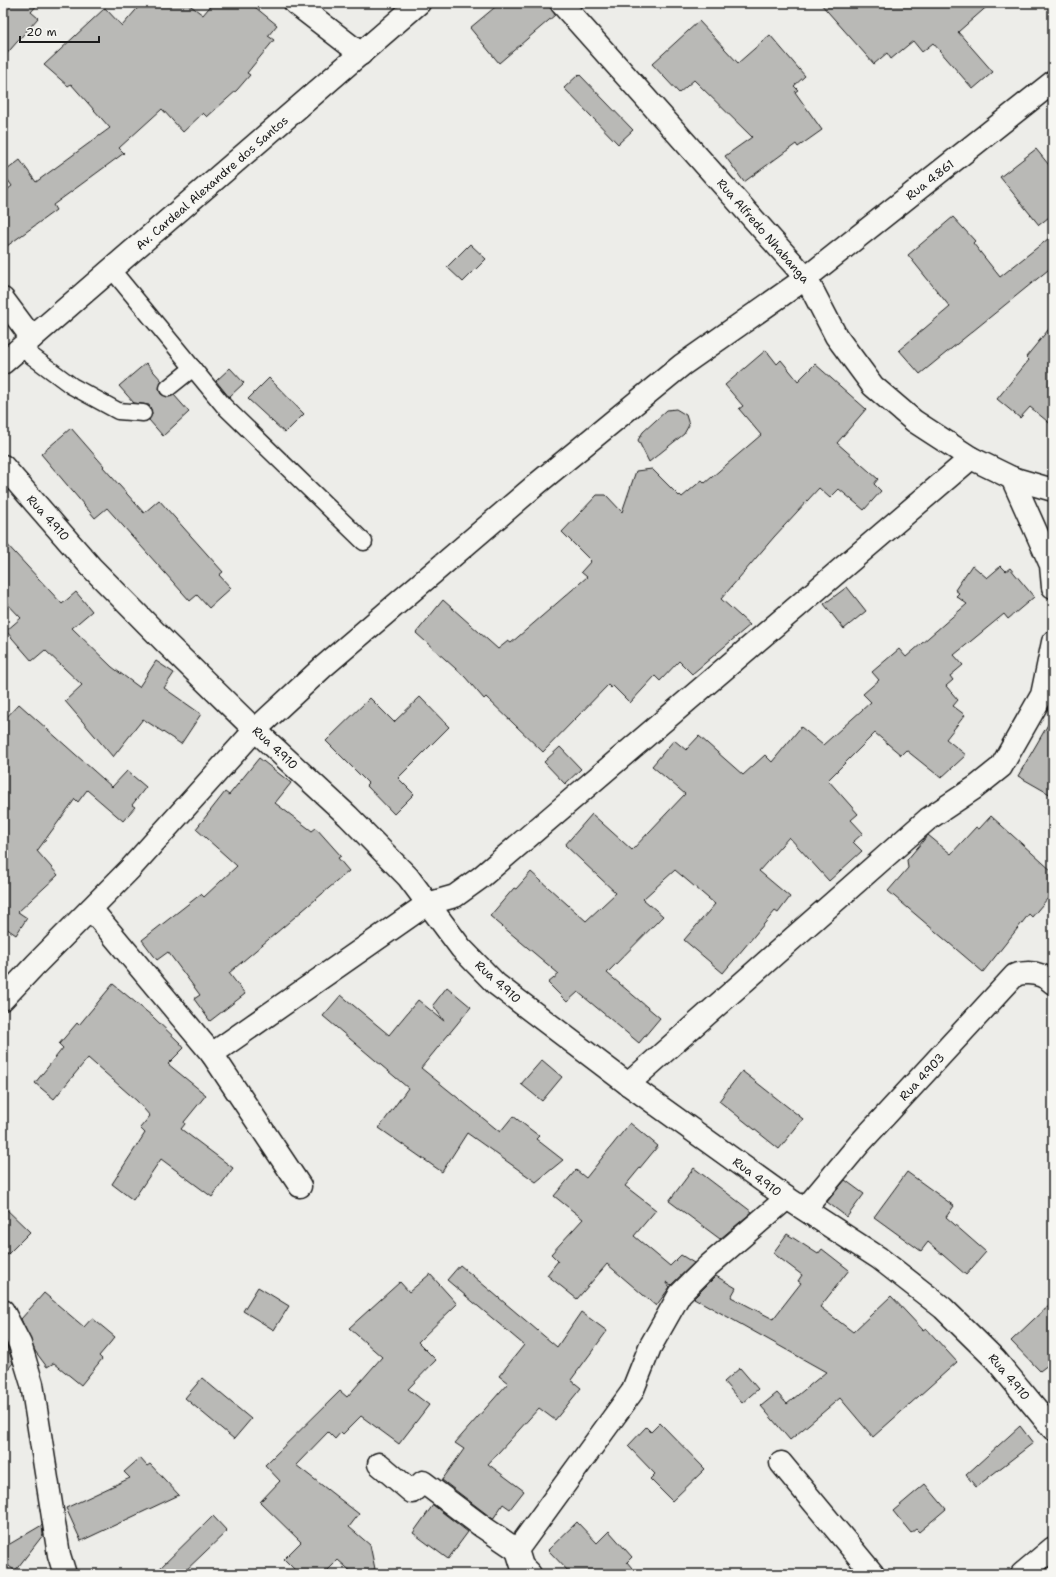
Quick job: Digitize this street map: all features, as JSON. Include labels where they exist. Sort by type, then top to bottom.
[{"type":"street","points":[[295,3],[361,54]]},
{"type":"street","name":"Av. Cardeal Alexandre dos Santos","points":[[3,363],[419,3]]},
{"type":"street","name":"Rua Alfredo Nhabanga","points":[[561,3],[806,278],[836,336],[873,386],[914,421],[971,458],[1012,478],[1053,490]]},
{"type":"street","name":"Rua 4.861","points":[[3,999],[130,869],[255,730],[323,667],[556,468],[682,365],[806,278],[1053,82]]},
{"type":"street","points":[[3,299],[26,343]]},
{"type":"street","points":[[212,1054],[427,904],[455,896],[480,878],[971,458]]},
{"type":"street","name":"Rua 4.910","points":[[3,466],[91,567],[255,730],[348,816],[408,877],[461,948],[496,984],[628,1084],[796,1204],[879,1258],[943,1308],[994,1359],[1053,1429]]},
{"type":"street","points":[[1012,478],[1051,565],[1053,587]]},
{"type":"street","points":[[628,1084],[928,819],[976,787],[1000,767],[1042,695],[1053,642]]},
{"type":"street","points":[[91,909],[212,1054],[300,1186]]},
{"type":"street","name":"Rua 4.903","points":[[517,1550],[632,1392],[650,1347],[680,1294],[708,1266],[796,1204],[860,1143],[1015,975],[1026,972],[1039,974],[1052,982]]},
{"type":"street","points":[[3,1311],[20,1344],[32,1384],[59,1555],[65,1574]]},
{"type":"street","points":[[781,1463],[873,1574]]},
{"type":"street","points":[[379,1464],[412,1492],[423,1482],[483,1527],[517,1550],[522,1566],[530,1574]]},
{"type":"street","points":[[1022,1574],[1053,1548]]},
{"type":"lane","points":[[112,270],[224,406],[364,542]]},
{"type":"lane","points":[[26,343],[72,386],[118,411],[143,413]]},
{"type":"lane","points":[[168,388],[193,368]]},
{"type":"building","points":[[3,3],[39,3],[31,12],[38,18],[3,58]]},
{"type":"building","points":[[142,3],[187,3],[203,15],[213,3],[250,3],[277,25],[268,36],[274,40],[247,73],[250,75],[237,90],[207,117],[203,113],[183,132],[162,109],[119,148],[124,153],[53,205],[56,210],[3,249],[3,193],[12,186],[3,173],[20,160],[36,182],[110,128],[71,84],[68,86],[44,65],[105,8],[122,26]]},
{"type":"building","points":[[500,3],[549,3],[555,15],[499,63],[470,28]]},
{"type":"building","points":[[820,3],[991,3],[958,32],[993,72],[973,89],[933,43],[922,52],[913,41],[891,59],[887,53],[874,64]]},
{"type":"building","points":[[699,21],[738,63],[770,35],[805,76],[794,86],[798,90],[795,92],[822,130],[798,147],[796,144],[744,182],[725,156],[752,137],[694,80],[679,93],[652,64]]},
{"type":"building","points":[[579,74],[633,130],[618,144],[564,88]]},
{"type":"building","points":[[1036,149],[1053,170],[1053,214],[1039,225],[1000,177]]},
{"type":"building","points":[[953,217],[975,241],[973,243],[1000,277],[1053,235],[1053,266],[920,374],[899,350],[950,307],[908,255]]},
{"type":"building","points":[[470,244],[486,259],[463,282],[447,267]]},
{"type":"building","points":[[1053,324],[1053,426],[1030,407],[1020,418],[997,399],[1029,360],[1026,357]]},
{"type":"building","points":[[766,350],[777,364],[781,360],[798,381],[815,364],[866,409],[837,443],[878,479],[874,484],[881,491],[864,510],[839,489],[830,498],[819,488],[774,537],[721,599],[750,625],[692,674],[679,661],[660,681],[655,676],[630,703],[613,686],[611,688],[608,685],[543,752],[486,697],[484,699],[465,677],[416,633],[443,600],[498,649],[508,641],[511,643],[587,577],[581,572],[591,561],[562,532],[597,495],[606,495],[622,512],[636,471],[652,469],[679,496],[680,495],[682,497],[702,480],[705,483],[761,435],[739,409],[743,406],[725,385]]},
{"type":"building","points":[[146,363],[162,381],[159,389],[161,394],[169,397],[174,395],[189,412],[163,436],[149,420],[152,413],[149,405],[134,403],[119,386]]},
{"type":"building","points":[[230,368],[244,383],[229,397],[216,381]]},
{"type":"building","points":[[269,378],[304,414],[285,433],[248,399]]},
{"type":"building","points":[[676,409],[686,415],[689,425],[684,434],[649,462],[638,440],[643,432],[667,410]]},
{"type":"building","points":[[71,428],[144,513],[159,500],[223,572],[219,575],[231,588],[209,608],[197,595],[190,601],[107,508],[95,518],[41,454]]},
{"type":"building","points":[[3,540],[62,604],[76,592],[92,611],[72,628],[112,667],[139,687],[156,661],[174,673],[164,688],[201,714],[181,744],[143,719],[113,757],[65,701],[82,685],[45,650],[32,661],[6,631],[21,618],[3,599]]},
{"type":"building","points":[[972,565],[987,578],[1001,566],[1006,571],[1010,568],[1034,597],[1008,619],[1004,614],[954,655],[963,665],[950,676],[953,680],[946,686],[958,700],[953,706],[965,715],[946,739],[966,755],[941,778],[906,750],[901,755],[875,733],[828,780],[858,814],[851,820],[863,833],[853,842],[862,851],[829,881],[789,837],[759,871],[790,897],[778,913],[775,911],[723,973],[684,940],[715,904],[675,870],[643,899],[663,916],[607,973],[660,1018],[639,1043],[578,992],[567,1002],[548,983],[559,974],[490,916],[514,888],[516,889],[531,872],[586,921],[616,893],[565,845],[592,814],[632,850],[685,794],[652,766],[674,740],[686,750],[699,736],[743,775],[765,755],[772,762],[801,727],[823,745],[871,702],[863,694],[879,680],[872,672],[899,649],[906,657],[967,604],[956,596],[959,593],[955,590]]},
{"type":"building","points":[[847,587],[866,611],[844,629],[824,604]]},
{"type":"building","points":[[420,697],[449,727],[398,778],[414,794],[394,814],[366,785],[368,783],[326,741],[370,698],[394,722]]},
{"type":"building","points":[[19,704],[112,787],[127,771],[146,787],[132,805],[135,807],[123,821],[87,790],[78,802],[75,799],[37,851],[58,875],[18,912],[27,918],[16,935],[3,926],[3,721]]},
{"type":"building","points":[[1053,716],[1053,796],[1018,776]]},
{"type":"building","points":[[560,747],[581,769],[565,784],[544,762]]},
{"type":"building","points":[[259,758],[291,783],[275,803],[312,831],[316,828],[341,856],[338,858],[349,871],[229,973],[245,994],[210,1021],[194,999],[200,995],[168,952],[157,960],[142,940],[201,894],[204,897],[237,866],[196,829],[225,792],[229,795]]},
{"type":"building","points":[[991,816],[1053,872],[1053,892],[1032,917],[1029,914],[983,972],[888,891],[908,868],[907,860],[928,835],[951,854],[976,827],[979,829]]},
{"type":"building","points":[[113,984],[152,1016],[180,1043],[184,1048],[168,1064],[206,1095],[184,1122],[185,1124],[181,1129],[233,1168],[212,1197],[161,1159],[133,1200],[112,1184],[145,1133],[140,1128],[150,1116],[137,1101],[88,1058],[54,1099],[35,1083],[63,1048],[59,1044],[77,1023],[79,1025]]},
{"type":"building","points":[[447,987],[471,1007],[421,1068],[500,1132],[513,1116],[539,1136],[536,1139],[563,1160],[536,1182],[467,1133],[442,1172],[379,1128],[408,1088],[323,1016],[341,995],[389,1035],[418,1000],[444,1021],[433,1005]]},
{"type":"building","points":[[542,1060],[562,1077],[542,1101],[521,1084]]},
{"type":"building","points":[[742,1071],[803,1119],[779,1149],[719,1101]]},
{"type":"building","points":[[630,1123],[658,1146],[625,1186],[656,1210],[634,1236],[670,1266],[681,1255],[694,1263],[671,1285],[666,1282],[670,1287],[656,1306],[607,1264],[577,1299],[547,1275],[558,1261],[551,1254],[583,1219],[554,1196],[576,1170],[586,1178]]},
{"type":"building","points":[[694,1168],[752,1212],[720,1239],[669,1201]]},
{"type":"building","points":[[907,1172],[954,1206],[946,1217],[986,1252],[966,1275],[928,1242],[921,1251],[874,1217]]},
{"type":"building","points":[[845,1180],[864,1194],[847,1217],[827,1202]]},
{"type":"building","points":[[3,1206],[30,1232],[3,1259]]},
{"type":"building","points":[[787,1234],[818,1254],[822,1249],[849,1270],[820,1307],[853,1332],[891,1296],[923,1330],[926,1328],[957,1362],[873,1437],[840,1398],[790,1440],[761,1406],[777,1393],[787,1404],[826,1372],[694,1298],[716,1276],[736,1288],[731,1297],[773,1319],[801,1283],[798,1281],[802,1275],[773,1253]]},
{"type":"building","points":[[460,1265],[557,1347],[581,1312],[607,1331],[571,1380],[581,1388],[555,1420],[539,1408],[488,1464],[524,1491],[510,1509],[503,1504],[493,1519],[442,1480],[464,1449],[455,1443],[508,1383],[499,1376],[524,1345],[447,1280]]},
{"type":"building","points":[[430,1274],[457,1304],[418,1342],[436,1360],[408,1389],[429,1405],[399,1444],[361,1416],[343,1434],[341,1432],[335,1439],[328,1432],[296,1465],[359,1514],[349,1527],[370,1545],[375,1569],[354,1574],[338,1560],[324,1574],[299,1574],[284,1559],[301,1542],[260,1502],[280,1481],[265,1465],[340,1391],[347,1397],[382,1357],[349,1328],[400,1282],[409,1292]]},
{"type":"building","points":[[258,1287],[289,1306],[274,1330],[243,1311]]},
{"type":"building","points":[[44,1293],[84,1327],[92,1318],[115,1337],[99,1356],[102,1359],[81,1385],[54,1363],[47,1367],[35,1351],[21,1319]]},
{"type":"building","points":[[1053,1301],[1053,1361],[1040,1371],[1011,1341]]},
{"type":"building","points":[[3,1340],[13,1363],[3,1375]]},
{"type":"building","points":[[740,1368],[758,1389],[742,1403],[724,1382]]},
{"type":"building","points":[[202,1378],[251,1419],[234,1439],[185,1398]]},
{"type":"building","points":[[660,1423],[705,1469],[672,1501],[650,1479],[655,1474],[628,1446],[646,1427],[651,1432]]},
{"type":"building","points":[[1020,1426],[1033,1443],[976,1487],[966,1475]]},
{"type":"building","points":[[140,1458],[147,1466],[150,1464],[179,1495],[81,1541],[66,1508],[130,1478],[124,1472]]},
{"type":"building","points":[[925,1484],[946,1509],[919,1532],[916,1529],[911,1533],[893,1511]]},
{"type":"building","points":[[433,1505],[468,1532],[448,1559],[413,1533]]},
{"type":"building","points":[[213,1516],[227,1531],[182,1574],[154,1574]]},
{"type":"building","points":[[577,1522],[597,1543],[609,1531],[632,1557],[627,1562],[637,1574],[571,1574],[548,1550]]},
{"type":"building","points":[[42,1525],[43,1535],[15,1571],[3,1561],[3,1548]]}]
